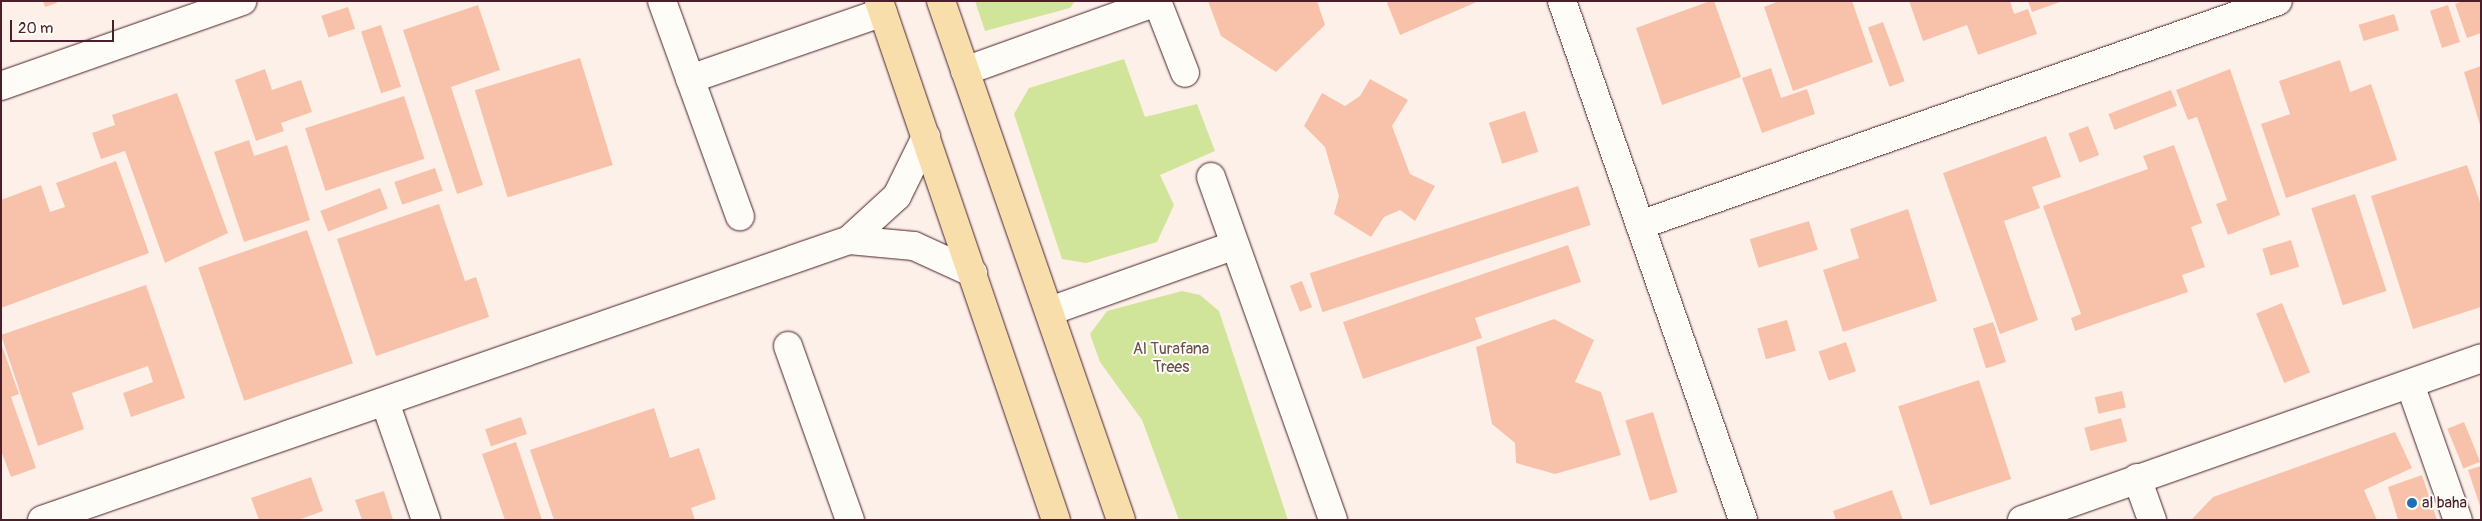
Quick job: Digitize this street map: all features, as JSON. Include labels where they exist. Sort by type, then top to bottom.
[{"type":"main road","points":[[941,1],[1050,310],[1121,520]]},
{"type":"main road","points":[[881,7],[1056,520]]},
{"type":"street","points":[[1,86],[243,1]]},
{"type":"street","points":[[662,1],[740,216]]},
{"type":"street","points":[[1562,1],[1740,519]]},
{"type":"street","points":[[1640,225],[2278,1]]},
{"type":"street","points":[[965,71],[1157,2],[1185,73]]},
{"type":"street","points":[[690,79],[881,7]]},
{"type":"street","points":[[42,520],[849,240],[897,196],[926,137]]},
{"type":"street","points":[[1211,177],[1333,520]]},
{"type":"street","points":[[849,240],[914,246],[973,273]]},
{"type":"street","points":[[1050,310],[1235,246]]},
{"type":"street","points":[[788,346],[850,520]]},
{"type":"street","points":[[2022,520],[2481,358]]},
{"type":"street","points":[[2410,384],[2458,520]]},
{"type":"street","points":[[385,402],[426,520]]},
{"type":"street","points":[[2137,478],[2152,520]]},
{"type":"green space","points":[[975,1],[1075,1],[1070,8],[985,31]]},
{"type":"green space","points":[[1124,59],[1145,117],[1197,104],[1215,151],[1160,175],[1174,205],[1157,242],[1086,263],[1062,259],[1014,114],[1029,88]]},
{"type":"green space","name":"Al Turafana Trees","points":[[1182,291],[1200,295],[1219,311],[1288,520],[1179,520],[1142,420],[1100,362],[1090,334],[1107,311]]},
{"type":"building","points":[[43,1],[56,1],[57,3],[45,7]]},
{"type":"building","points":[[1208,1],[1317,1],[1325,25],[1276,72],[1221,36]]},
{"type":"building","points":[[1390,1],[1479,1],[1400,35],[1387,3]]},
{"type":"building","points":[[1714,1],[1741,77],[1662,105],[1636,28]]},
{"type":"building","points":[[1779,1],[1852,1],[1873,62],[1793,91],[1764,7]]},
{"type":"building","points":[[1909,1],[2010,1],[2014,14],[2028,9],[2037,34],[1978,55],[1967,25],[1923,41]]},
{"type":"building","points":[[2028,1],[2063,1],[2032,12]]},
{"type":"building","points":[[2463,1],[2481,1],[2481,33],[2467,38],[2455,4]]},
{"type":"building","points":[[478,5],[500,70],[451,87],[483,185],[457,194],[403,30]]},
{"type":"building","points":[[2448,5],[2460,42],[2442,48],[2430,11]]},
{"type":"building","points":[[348,7],[355,29],[328,38],[321,16]]},
{"type":"building","points":[[2394,14],[2399,30],[2364,41],[2359,25]]},
{"type":"building","points":[[1883,22],[1905,81],[1890,87],[1868,27]]},
{"type":"building","points":[[381,25],[401,87],[381,93],[361,31]]},
{"type":"building","points":[[580,58],[613,165],[508,197],[475,90]]},
{"type":"building","points":[[2340,60],[2350,92],[2371,84],[2397,160],[2286,198],[2261,124],[2290,114],[2279,81]]},
{"type":"building","points":[[2481,66],[2481,125],[2480,125],[2464,72]]},
{"type":"building","points":[[1771,68],[1781,98],[1807,89],[1815,114],[1762,133],[1742,78]]},
{"type":"building","points":[[265,69],[272,90],[301,80],[312,112],[281,123],[284,131],[256,141],[235,80]]},
{"type":"building","points":[[2230,69],[2280,215],[2228,235],[2216,204],[2227,200],[2197,117],[2188,120],[2176,90]]},
{"type":"building","points":[[1370,79],[1408,100],[1392,126],[1410,174],[1435,186],[1415,221],[1400,210],[1384,217],[1371,237],[1334,214],[1339,196],[1325,147],[1304,126],[1322,93],[1345,106],[1360,96]]},
{"type":"building","points":[[2171,90],[2177,106],[2115,130],[2108,114]]},
{"type":"building","points":[[177,93],[228,233],[165,263],[125,151],[101,159],[92,133],[115,125],[112,115]]},
{"type":"building","points":[[404,96],[424,159],[325,191],[305,128]]},
{"type":"building","points":[[1525,111],[1538,152],[1502,164],[1489,123]]},
{"type":"building","points":[[2088,126],[2099,155],[2080,162],[2068,134]]},
{"type":"building","points":[[2046,136],[2061,177],[2032,187],[2040,208],[2004,221],[2038,320],[2000,334],[1943,173]]},
{"type":"building","points":[[249,140],[254,156],[287,145],[310,220],[244,242],[214,152]]},
{"type":"building","points":[[2174,145],[2202,223],[2191,227],[2205,267],[2182,275],[2188,292],[2075,331],[2071,318],[2081,314],[2043,206],[2148,169],[2143,156]]},
{"type":"building","points":[[116,161],[149,253],[1,308],[1,200],[41,185],[50,212],[65,207],[56,183]]},
{"type":"building","points":[[2467,165],[2481,205],[2481,307],[2413,329],[2371,196]]},
{"type":"building","points":[[435,168],[443,191],[402,205],[394,182]]},
{"type":"building","points":[[1578,186],[1591,225],[1322,312],[1310,273]]},
{"type":"building","points":[[380,188],[388,209],[328,231],[320,211]]},
{"type":"building","points":[[2355,194],[2387,291],[2343,305],[2311,208]]},
{"type":"building","points":[[439,204],[465,281],[476,277],[489,317],[376,356],[337,239]]},
{"type":"building","points":[[1908,209],[1937,301],[1843,332],[1823,270],[1859,258],[1850,229]]},
{"type":"building","points":[[1809,221],[1818,250],[1758,268],[1750,239]]},
{"type":"building","points":[[307,230],[353,363],[244,401],[198,267]]},
{"type":"building","points":[[2291,240],[2299,267],[2270,276],[2262,249]]},
{"type":"building","points":[[1568,245],[1581,282],[1475,318],[1482,338],[1363,379],[1343,322]]},
{"type":"building","points":[[1302,281],[1312,307],[1300,312],[1290,286]]},
{"type":"building","points":[[146,285],[185,398],[131,417],[123,393],[153,382],[148,366],[72,393],[84,429],[38,446],[1,335]]},
{"type":"building","points":[[2282,303],[2310,373],[2284,383],[2256,313]]},
{"type":"building","points":[[1554,319],[1594,340],[1575,382],[1601,392],[1621,455],[1555,474],[1516,463],[1515,443],[1492,424],[1476,347]]},
{"type":"building","points":[[1787,320],[1796,351],[1766,359],[1757,329]]},
{"type":"building","points":[[1993,322],[2006,362],[1986,368],[1973,328]]},
{"type":"building","points":[[1846,342],[1856,371],[1829,381],[1819,351]]},
{"type":"building","points":[[2,346],[19,394],[11,397],[36,468],[11,477],[1,451]]},
{"type":"building","points":[[1979,380],[2011,479],[1930,505],[1898,406]]},
{"type":"building","points":[[2122,391],[2126,408],[2099,414],[2095,397]]},
{"type":"building","points":[[654,408],[670,458],[699,448],[716,499],[691,508],[695,520],[554,520],[530,450]]},
{"type":"building","points":[[1653,412],[1678,492],[1650,501],[1625,420]]},
{"type":"building","points":[[521,417],[527,434],[491,446],[485,429]]},
{"type":"building","points":[[2121,418],[2127,441],[2091,451],[2084,428]]},
{"type":"building","points":[[2464,422],[2480,462],[2463,469],[2447,429]]},
{"type":"building","points":[[2395,432],[2412,468],[2364,490],[2377,520],[2191,520],[2213,497]]},
{"type":"building","points":[[516,442],[542,520],[505,520],[482,454]]},
{"type":"building","points":[[2481,466],[2481,506],[2480,506],[2468,470]]},
{"type":"building","name":"al baha","points":[[2422,475],[2437,520],[2398,520],[2388,487]]},
{"type":"building","points":[[311,477],[323,511],[298,520],[259,520],[251,498]]},
{"type":"building","points":[[1892,490],[1903,520],[1836,520],[1833,511]]},
{"type":"building","points":[[384,491],[393,520],[362,520],[355,500]]},
{"type":"place","name":"al baha","points":[[2412,503]]}]
